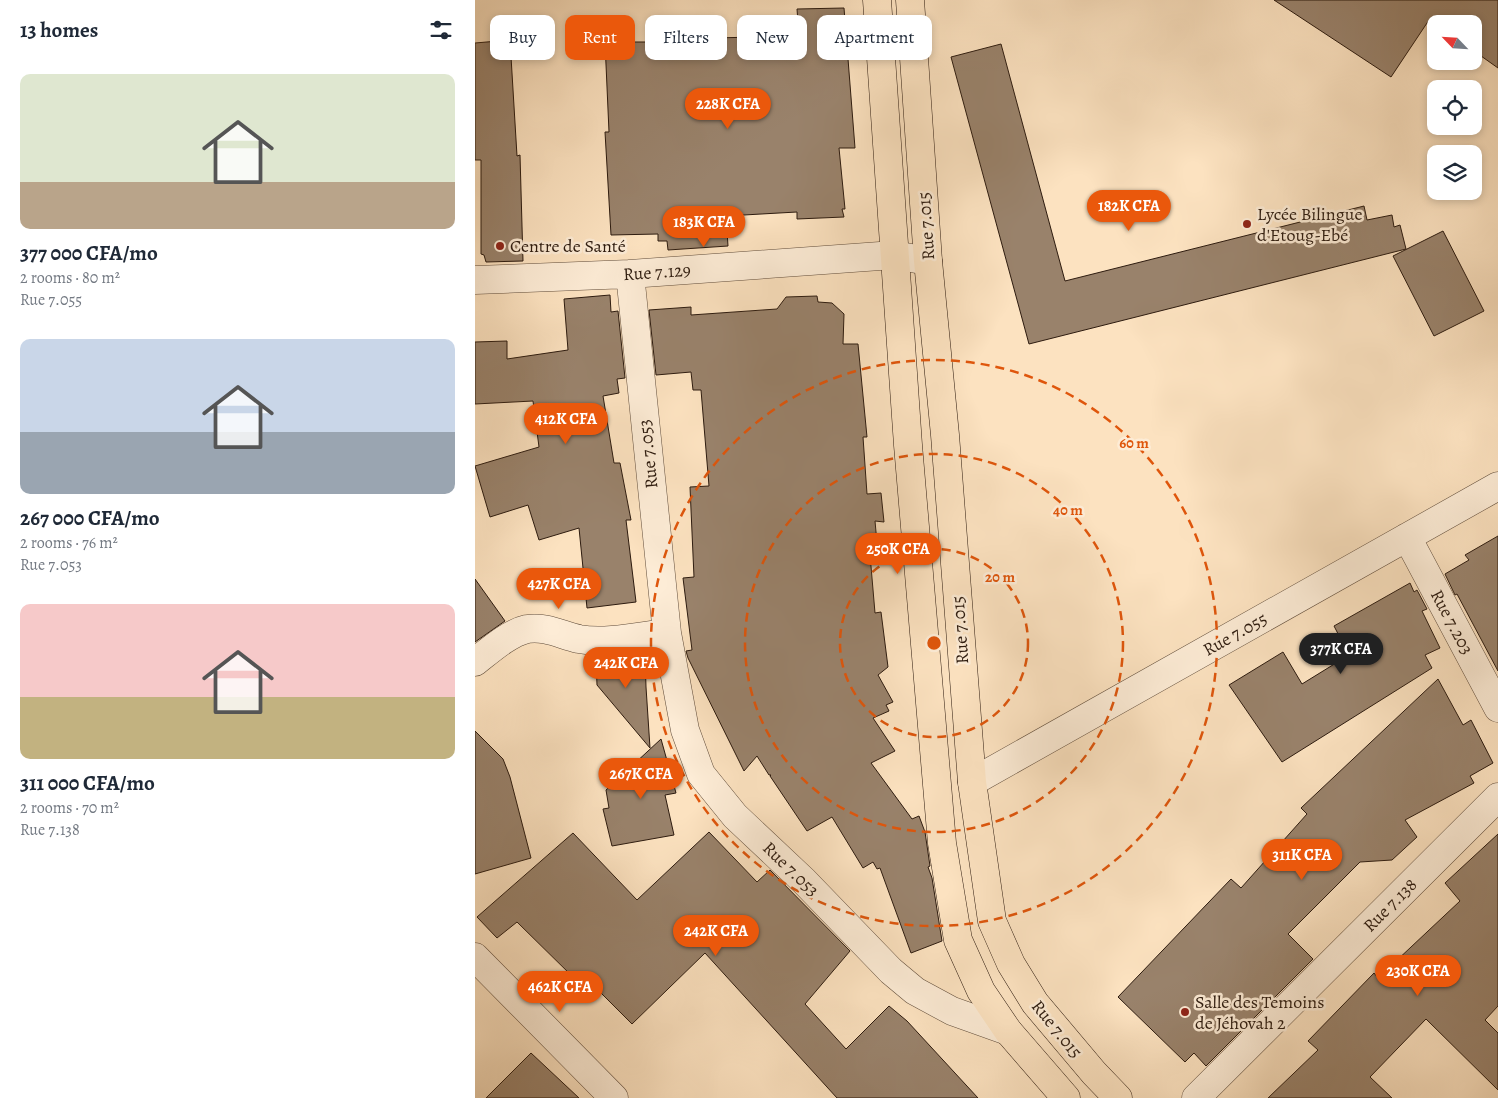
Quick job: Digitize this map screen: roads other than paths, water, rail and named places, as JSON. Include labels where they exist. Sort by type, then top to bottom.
[{"type":"main road","name":"Rue 7.015","points":[[877,0],[908,445],[942,843],[958,940],[981,991],[1009,1031],[1066,1098]]},
{"type":"main road","name":"Rue 7.015","points":[[910,0],[929,261],[945,435],[972,782],[992,921],[1011,964],[1035,1003],[1094,1073],[1118,1098]]},
{"type":"street","name":"Rue 7.129","points":[[475,280],[630,274],[895,255],[929,261]]},
{"type":"street","name":"Rue 7.053","points":[[630,274],[667,633],[685,730],[701,774],[735,816],[804,881],[891,972],[915,991],[952,1011],[1009,1031]]},
{"type":"street","name":"Rue 7.055","points":[[972,782],[1498,486]]},
{"type":"street","name":"Rue 7.203","points":[[1407,537],[1498,708]]},
{"type":"street","points":[[475,662],[504,640],[526,629],[546,628],[580,639],[614,639],[667,633]]},
{"type":"street","name":"Rue 7.138","points":[[1196,1098],[1498,797]]},
{"type":"street","points":[[475,957],[614,1098]]},
{"type":"place","name":"Lycée Bilingue d'Etoug-Ebé","points":[[1247,224]]},
{"type":"place","name":"Centre de Santé","points":[[500,246]]},
{"type":"place","name":"Salle des Temoins de Jéhovah 2","points":[[1185,1012]]}]
